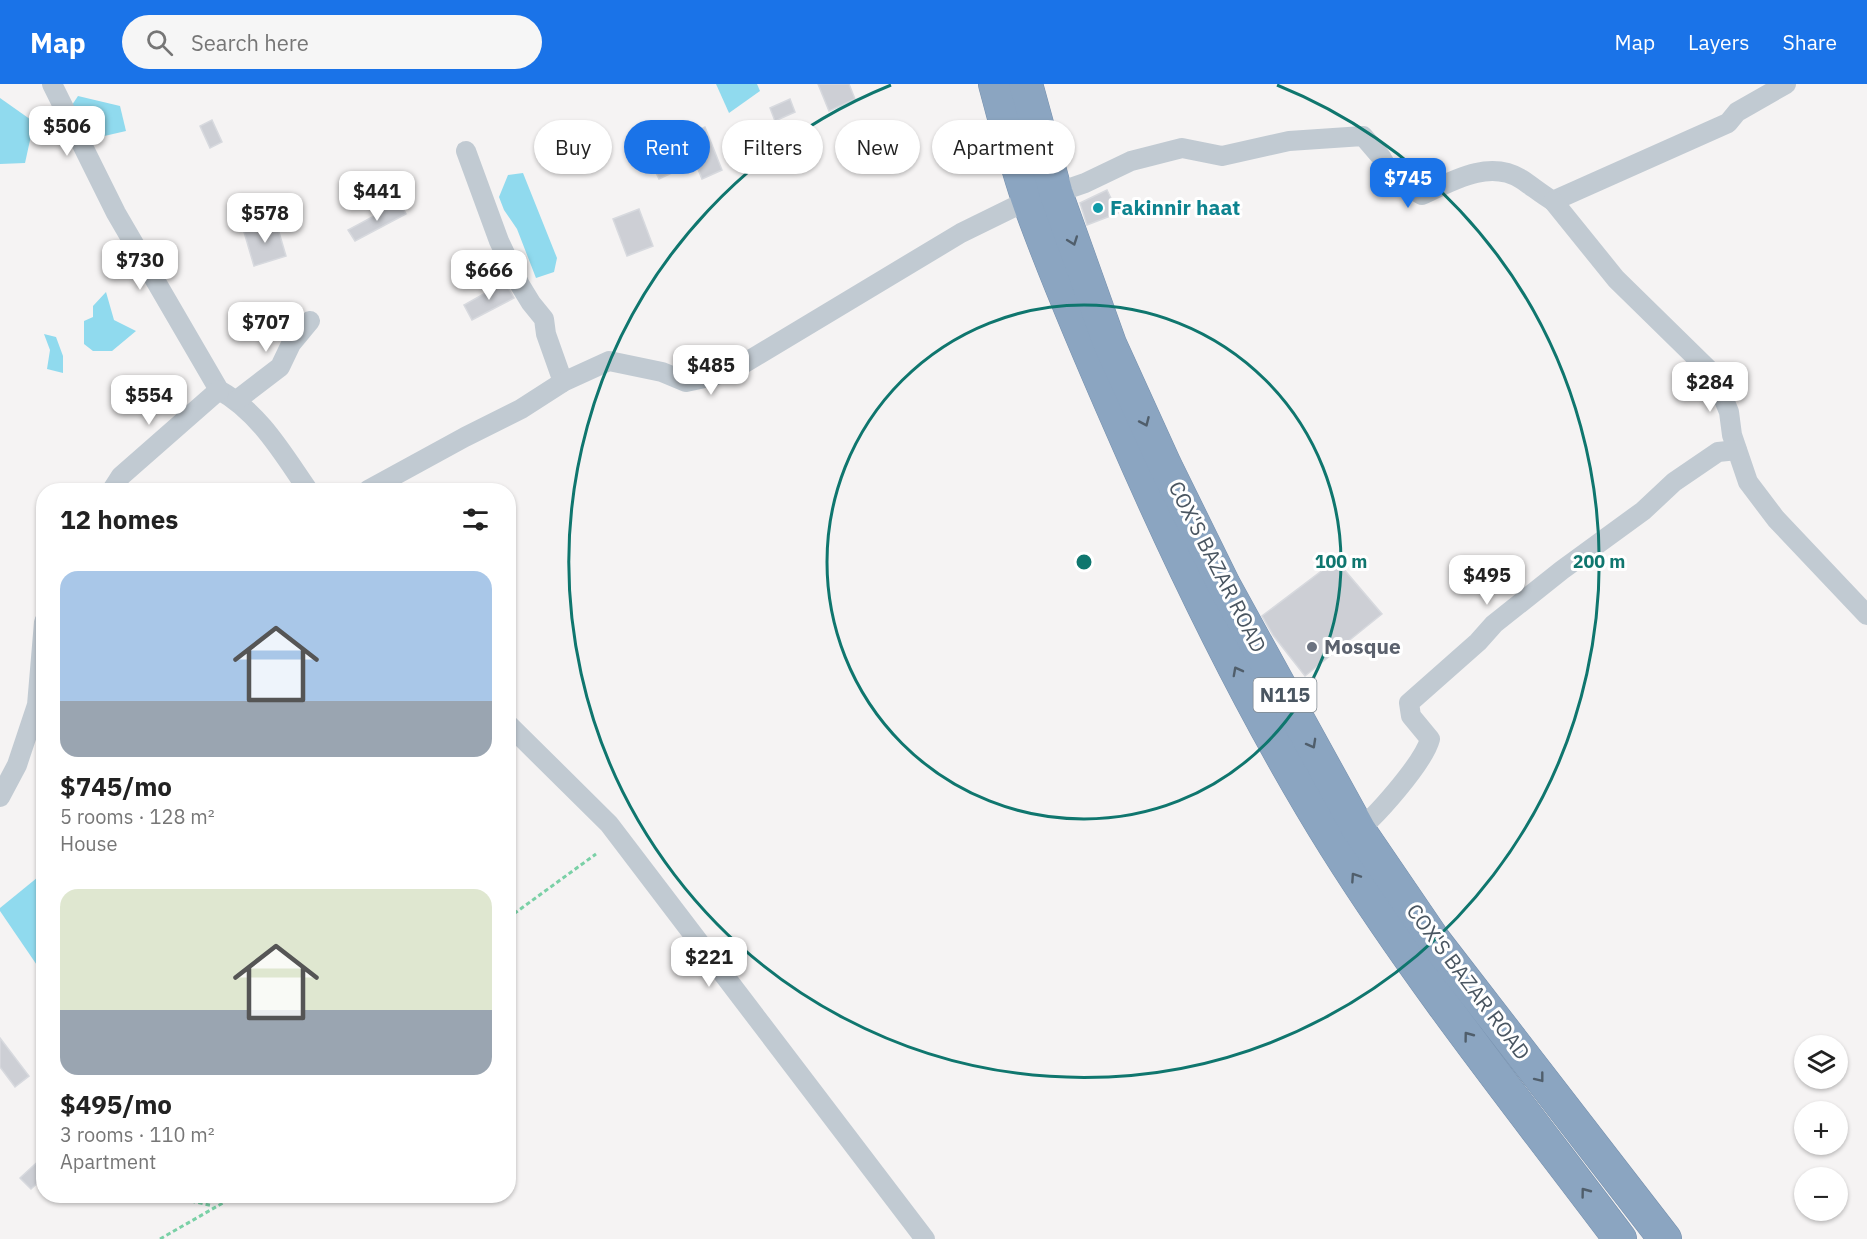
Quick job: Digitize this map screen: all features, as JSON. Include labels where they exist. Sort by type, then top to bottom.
[{"type":"highway","name":"COX'S BAZAR ROAD","points":[[995,84],[1042,197],[1087,350],[1194,588],[1264,722],[1347,838],[1434,940],[1665,1239]]},
{"type":"highway","name":"COX'S BAZAR ROAD","points":[[1026,84],[1042,197]]},
{"type":"highway","name":"COX'S BAZAR ROAD","points":[[1347,838],[1410,958],[1620,1239]]},
{"type":"street","points":[[52,84],[116,213],[219,390],[237,400],[270,435],[303,483]]},
{"type":"street","points":[[1553,201],[1728,123],[1737,112],[1786,84]]},
{"type":"street","points":[[381,483],[465,436],[520,409],[563,382],[609,361],[662,372],[686,382],[714,376],[743,364],[962,233],[1016,206],[1085,183],[1131,161],[1182,148],[1222,156],[1289,141],[1363,136],[1394,177],[1422,195],[1464,176],[1494,170],[1519,178],[1553,201],[1617,279],[1714,375],[1729,412],[1732,435],[1748,482],[1776,519],[1867,615]]},
{"type":"street","points":[[466,151],[499,241],[520,285],[544,319],[546,334],[563,382]]},
{"type":"street","points":[[237,400],[280,367],[291,344],[310,321]]},
{"type":"street","points":[[116,483],[120,476],[219,390]]},
{"type":"street","points":[[1347,838],[1400,784],[1427,749],[1430,739],[1411,716],[1409,703],[1478,642],[1494,624],[1562,570],[1643,511],[1674,482],[1718,452],[1737,450]]},
{"type":"street","points":[[0,797],[17,765],[36,708]]},
{"type":"street","points":[[516,732],[609,825],[925,1239]]},
{"type":"path","points":[[516,912],[596,854]]},
{"type":"path","points":[[198,1203],[215,1207]]},
{"type":"path","points":[[160,1239],[222,1203]]},
{"type":"water","points":[[716,84],[757,84],[760,91],[729,113]]},
{"type":"water","points":[[78,96],[120,106],[126,131],[87,140],[72,105]]},
{"type":"water","points":[[0,98],[34,122],[25,163],[0,164]]},
{"type":"water","points":[[523,173],[557,258],[554,272],[536,278],[517,229],[504,210],[499,197],[508,175]]},
{"type":"water","points":[[106,292],[114,320],[136,331],[112,351],[93,351],[84,344],[84,321],[93,317],[93,306]]},
{"type":"water","points":[[44,334],[56,337],[63,356],[63,373],[47,369],[50,350]]},
{"type":"water","points":[[36,879],[36,964],[0,911],[0,908]]},
{"type":"building","points":[[818,84],[849,84],[855,99],[829,111]]},
{"type":"building","points":[[790,99],[795,112],[775,120],[770,108]]},
{"type":"building","points":[[212,120],[222,142],[210,148],[200,126]]},
{"type":"building","points":[[710,140],[722,170],[702,179],[700,174],[710,174]]},
{"type":"building","points":[[657,174],[670,174],[659,179]]},
{"type":"building","name":"Fakinnir haat","points":[[1107,190],[1118,213],[1087,225],[1080,203]]},
{"type":"building","points":[[400,202],[406,214],[355,241],[348,230]]},
{"type":"building","points":[[639,209],[653,246],[627,256],[613,219]]},
{"type":"building","points":[[276,222],[286,256],[254,266],[244,232]]},
{"type":"building","points":[[505,282],[514,298],[472,320],[464,305]]},
{"type":"building","name":"Mosque","points":[[1336,560],[1382,614],[1305,676],[1273,635],[1262,616]]},
{"type":"building","points":[[0,1038],[29,1076],[15,1087],[0,1067]]},
{"type":"building","points":[[36,1163],[36,1184],[31,1189],[20,1178]]},
{"type":"place","name":"Fakinnir haat","points":[[1098,208]]},
{"type":"place","name":"Mosque","points":[[1312,647]]}]
